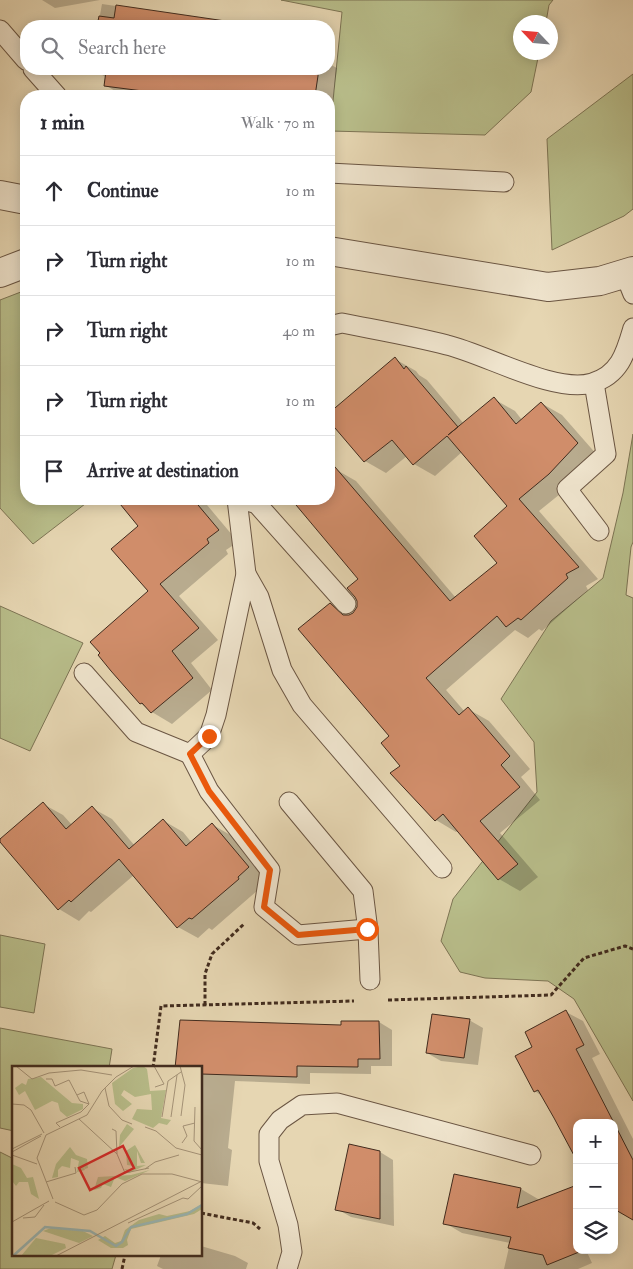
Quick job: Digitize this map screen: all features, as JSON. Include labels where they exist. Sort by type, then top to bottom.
[{"type":"street","points":[[0,194],[20,199]]},
{"type":"street","points":[[335,252],[548,287],[600,281],[630,280]]},
{"type":"street","points":[[0,273],[20,265]]},
{"type":"lane","points":[[0,30],[20,53]]},
{"type":"lane","points":[[38,75],[52,90]]},
{"type":"lane","points":[[335,173],[504,182]]},
{"type":"lane","points":[[335,325],[342,323],[448,345],[540,378],[575,386],[594,383],[612,373],[624,357],[633,328]]},
{"type":"lane","points":[[594,383],[606,454],[567,489],[600,531]]},
{"type":"lane","points":[[190,754],[209,736],[216,715],[246,574],[240,505]]},
{"type":"lane","points":[[258,505],[346,604]]},
{"type":"lane","points":[[246,574],[259,597],[282,670],[302,705],[442,868]]},
{"type":"lane","points":[[84,672],[136,732],[190,754],[209,791],[270,870],[264,907],[298,935],[367,929]]},
{"type":"lane","points":[[289,802],[362,891],[367,929],[370,980]]},
{"type":"lane","points":[[289,1261],[288,1225],[269,1161],[270,1134],[280,1120],[302,1106],[337,1103],[531,1155]]},
{"type":"path","points":[[205,1006],[205,974],[212,954],[264,907]]},
{"type":"path","points":[[202,1213],[253,1223],[289,1261]]},
{"type":"path","points":[[122,1269],[125,1256]]},
{"type":"green space","points":[[281,0],[553,0],[549,5],[547,15],[513,15],[513,60],[538,60],[531,92],[485,135],[335,131],[334,90],[342,12]]},
{"type":"green space","points":[[633,74],[633,209],[624,216],[552,250],[547,139]]},
{"type":"green space","points":[[20,292],[20,505],[84,505],[33,544],[0,508],[0,300]]},
{"type":"green space","points":[[633,434],[633,542],[626,595],[633,598],[633,1101],[574,999],[548,981],[485,978],[460,972],[441,941],[453,899],[537,792],[534,742],[501,699],[551,621],[603,578],[623,493]]},
{"type":"green space","points":[[0,606],[83,643],[30,751],[0,738]]},
{"type":"green space","points":[[0,935],[45,944],[34,1013],[0,1007]]},
{"type":"green space","points":[[0,1028],[112,1049],[109,1066],[12,1066],[12,1131],[0,1128]]},
{"type":"green space","points":[[0,1152],[12,1158],[12,1256],[116,1256],[112,1269],[0,1269]]},
{"type":"building","points":[[116,5],[218,20],[98,20],[99,16],[114,18]]},
{"type":"building","points":[[105,75],[318,75],[316,90],[135,90],[104,86]]},
{"type":"building","points":[[395,357],[404,369],[406,366],[458,427],[494,397],[516,424],[541,402],[578,443],[549,474],[519,499],[579,567],[566,574],[568,578],[521,620],[518,618],[506,627],[497,616],[426,678],[459,715],[468,707],[510,756],[501,765],[520,787],[480,821],[518,864],[498,880],[443,814],[435,821],[390,773],[400,766],[381,743],[389,736],[298,629],[330,603],[343,615],[353,613],[357,607],[357,601],[347,588],[358,579],[296,505],[335,505],[335,467],[450,601],[497,563],[474,536],[507,506],[447,436],[413,465],[392,440],[364,462],[335,428],[335,408]]},
{"type":"building","points":[[121,505],[198,505],[219,530],[207,539],[209,543],[160,584],[199,628],[172,651],[193,678],[151,713],[142,703],[140,704],[111,671],[98,655],[100,653],[90,642],[148,591],[111,549],[138,526]]},
{"type":"building","points":[[43,802],[66,829],[92,806],[129,849],[163,819],[186,846],[212,823],[249,867],[238,877],[239,879],[192,919],[189,918],[177,928],[119,859],[71,902],[69,900],[58,910],[0,842],[0,839]]},
{"type":"building","points":[[566,1010],[584,1045],[576,1049],[612,1119],[573,1119],[573,1154],[538,1090],[534,1092],[515,1056],[532,1047],[525,1032]]},
{"type":"building","points":[[432,1014],[470,1019],[464,1058],[426,1053]]},
{"type":"building","points":[[180,1020],[341,1025],[341,1021],[379,1021],[380,1059],[358,1059],[358,1067],[297,1066],[297,1077],[202,1074],[202,1066],[175,1066]]},
{"type":"building","points":[[618,1131],[633,1160],[633,1220],[618,1211]]},
{"type":"building","points":[[349,1144],[380,1151],[380,1219],[335,1210]]},
{"type":"building","points":[[454,1174],[521,1188],[517,1208],[573,1187],[574,1254],[547,1265],[543,1255],[508,1248],[511,1237],[443,1224]]},
{"type":"route","points":[[209,736],[190,754],[209,791],[270,870],[264,907],[298,935],[367,929]]}]
